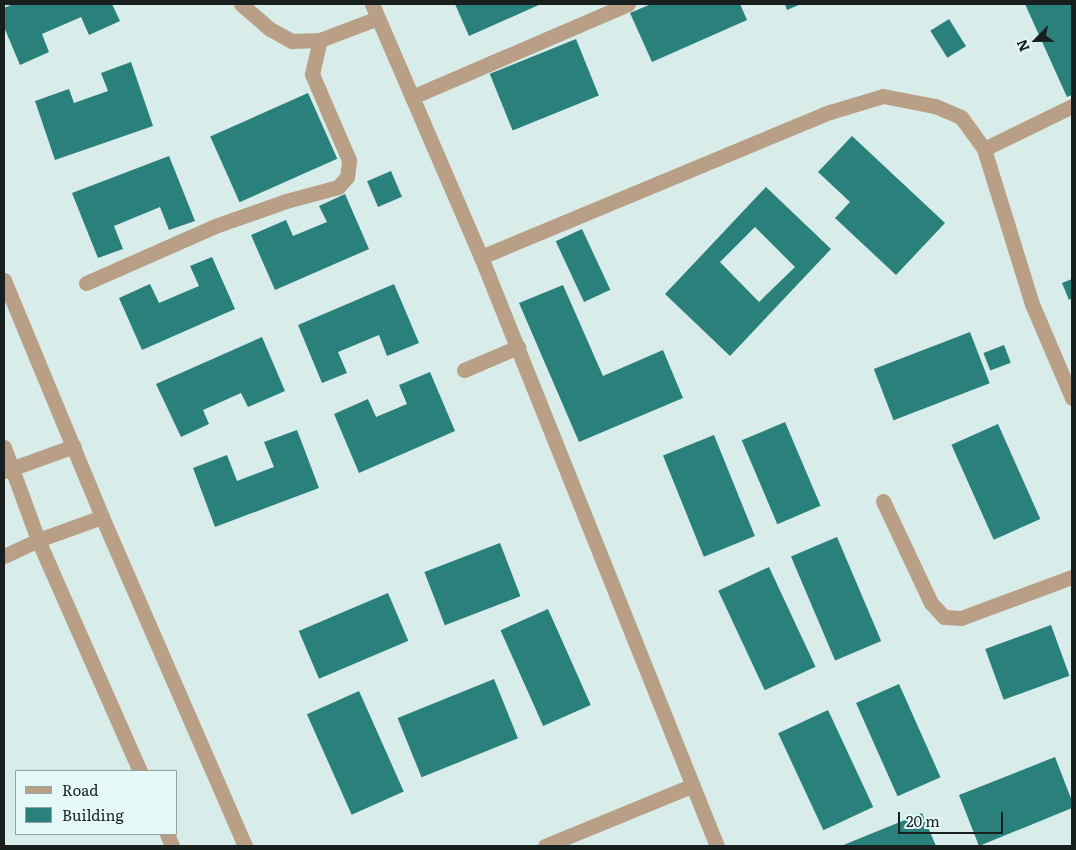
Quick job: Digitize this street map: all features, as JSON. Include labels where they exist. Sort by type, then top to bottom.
[{"type":"street","points":[[241,4],[270,29],[292,42],[320,40],[378,18]]},
{"type":"street","points":[[372,4],[518,347],[691,786],[717,846]]},
{"type":"street","points":[[412,98],[628,4]]},
{"type":"street","points":[[86,283],[215,226],[286,201],[338,187],[347,177],[349,160],[312,74],[320,40]]},
{"type":"street","points":[[481,257],[830,112],[883,96],[935,106],[961,117],[984,149],[1032,304],[1072,395]]},
{"type":"street","points":[[984,149],[1072,106]]},
{"type":"street","points":[[4,280],[102,517],[245,846]]},
{"type":"street","points":[[464,370],[518,347]]},
{"type":"street","points":[[8,470],[74,446]]},
{"type":"street","points":[[4,447],[8,470],[140,770]]},
{"type":"street","points":[[883,501],[931,604],[944,617],[961,618],[1072,577]]},
{"type":"street","points":[[4,556],[38,540],[102,517]]},
{"type":"street","points":[[544,846],[691,786]]},
{"type":"building","points":[[13,4],[112,4],[120,21],[89,35],[81,17],[42,34],[49,52],[20,65],[4,27],[4,8]]},
{"type":"building","points":[[455,4],[541,4],[469,36]]},
{"type":"building","points":[[651,4],[740,4],[747,20],[652,62],[630,13]]},
{"type":"building","points":[[785,4],[801,4],[787,10]]},
{"type":"building","points":[[1025,4],[1072,4],[1072,95],[1067,97]]},
{"type":"building","points":[[949,19],[966,46],[947,58],[930,31]]},
{"type":"building","points":[[576,39],[599,96],[513,130],[490,74]]},
{"type":"building","points":[[131,62],[153,126],[55,160],[35,101],[69,89],[74,103],[108,91],[101,73]]},
{"type":"building","points":[[308,93],[337,159],[240,202],[210,137]]},
{"type":"building","points":[[852,136],[945,223],[896,275],[835,218],[850,202],[818,172]]},
{"type":"building","points":[[169,156],[195,221],[169,230],[160,207],[114,226],[123,249],[98,258],[72,193]]},
{"type":"building","points":[[391,171],[402,197],[378,207],[367,181]]},
{"type":"building","points":[[766,187],[831,249],[730,356],[665,294]],"holes":[[[755,227],[795,267],[759,302],[720,262]]]},
{"type":"building","points":[[345,194],[369,249],[275,290],[251,235],[286,220],[293,236],[327,222],[319,206]]},
{"type":"building","points":[[582,229],[610,290],[584,302],[556,241]]},
{"type":"building","points":[[212,257],[235,309],[142,350],[119,298],[150,284],[159,303],[199,286],[190,266]]},
{"type":"building","points":[[1072,279],[1072,298],[1069,300],[1062,283]]},
{"type":"building","points":[[394,284],[419,343],[387,356],[379,335],[338,352],[347,373],[322,383],[298,325]]},
{"type":"building","points":[[563,285],[603,376],[663,350],[683,398],[579,442],[519,303]]},
{"type":"building","points":[[970,332],[990,383],[894,420],[874,369]]},
{"type":"building","points":[[262,337],[285,391],[248,407],[241,393],[203,410],[209,424],[181,437],[156,384]]},
{"type":"building","points":[[1004,345],[1011,363],[990,371],[983,353]]},
{"type":"building","points":[[430,372],[455,431],[359,473],[334,414],[368,399],[376,417],[407,404],[399,385]]},
{"type":"building","points":[[785,422],[821,506],[777,524],[742,440]]},
{"type":"building","points":[[998,424],[1040,519],[994,540],[951,445]]},
{"type":"building","points":[[297,430],[319,488],[215,527],[193,468],[227,455],[237,481],[274,467],[264,442]]},
{"type":"building","points":[[714,435],[755,536],[704,557],[663,456]]},
{"type":"building","points":[[837,537],[881,641],[835,661],[791,557]]},
{"type":"building","points":[[500,543],[520,596],[445,625],[424,572]]},
{"type":"building","points":[[769,567],[815,667],[765,690],[718,591]]},
{"type":"building","points":[[388,593],[408,641],[319,679],[299,631]]},
{"type":"building","points":[[548,609],[591,705],[543,726],[500,630]]},
{"type":"building","points":[[1051,625],[1069,676],[1004,700],[985,649]]},
{"type":"building","points":[[494,679],[518,738],[422,777],[398,718]]},
{"type":"building","points":[[899,684],[940,777],[898,796],[856,703]]},
{"type":"building","points":[[359,691],[404,791],[352,815],[307,714]]},
{"type":"building","points":[[828,710],[873,807],[823,830],[778,733]]},
{"type":"building","points":[[1055,757],[1072,801],[1072,808],[979,846],[959,795]]},
{"type":"building","points":[[922,813],[936,846],[841,846]]}]
